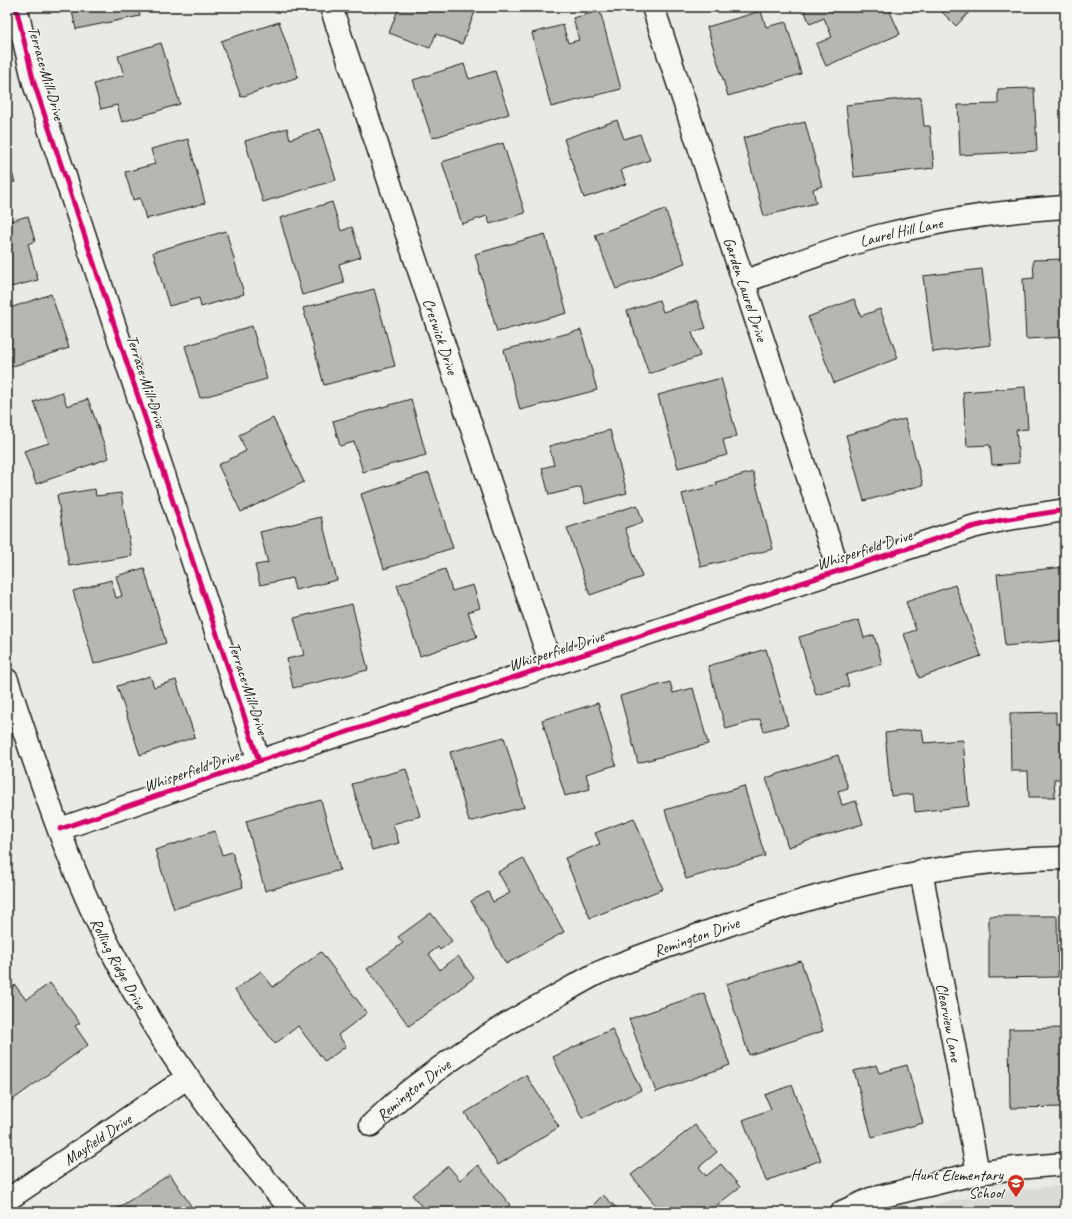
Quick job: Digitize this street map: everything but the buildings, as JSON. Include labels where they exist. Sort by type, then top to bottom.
[{"type":"street","name":"Terrace Mill Drive","points":[[16,7],[34,83],[259,761]]},
{"type":"street","name":"Creswick Drive","points":[[330,7],[551,665]]},
{"type":"street","name":"Garden Laurel Drive","points":[[653,7],[839,571]]},
{"type":"street","name":"Laurel Hill Lane","points":[[743,282],[877,236],[914,227],[961,218],[1065,207]]},
{"type":"street","name":"Whisperfield Drive","points":[[60,829],[259,761],[972,527],[1002,520],[1065,510]]},
{"type":"street","name":"Rolling Ridge Drive","points":[[9,691],[87,897],[118,964],[152,1023],[187,1078],[232,1139],[294,1212]]},
{"type":"street","name":"Remington Drive","points":[[371,1125],[412,1088],[462,1053],[528,1011],[598,974],[703,933],[811,897],[921,871],[970,864],[1065,858]]},
{"type":"street","name":"Clearview Lane","points":[[921,871],[978,1173]]},
{"type":"street","name":"Mayfield Drive","points":[[7,1200],[187,1078]]},
{"type":"street","points":[[842,1212],[871,1199],[978,1173],[1065,1164]]},
{"type":"shaded area","name":"Hunt Elementary School","points":[[1065,1185],[1065,1212],[914,1212],[942,1203],[993,1192]]},
{"type":"cycle path","points":[[16,7],[34,83],[259,761]]},
{"type":"cycle path","points":[[60,829],[259,761],[972,527],[1002,520],[1065,510]]},
{"type":"place","name":"Hunt Elementary School","points":[[1016,1198]]}]
